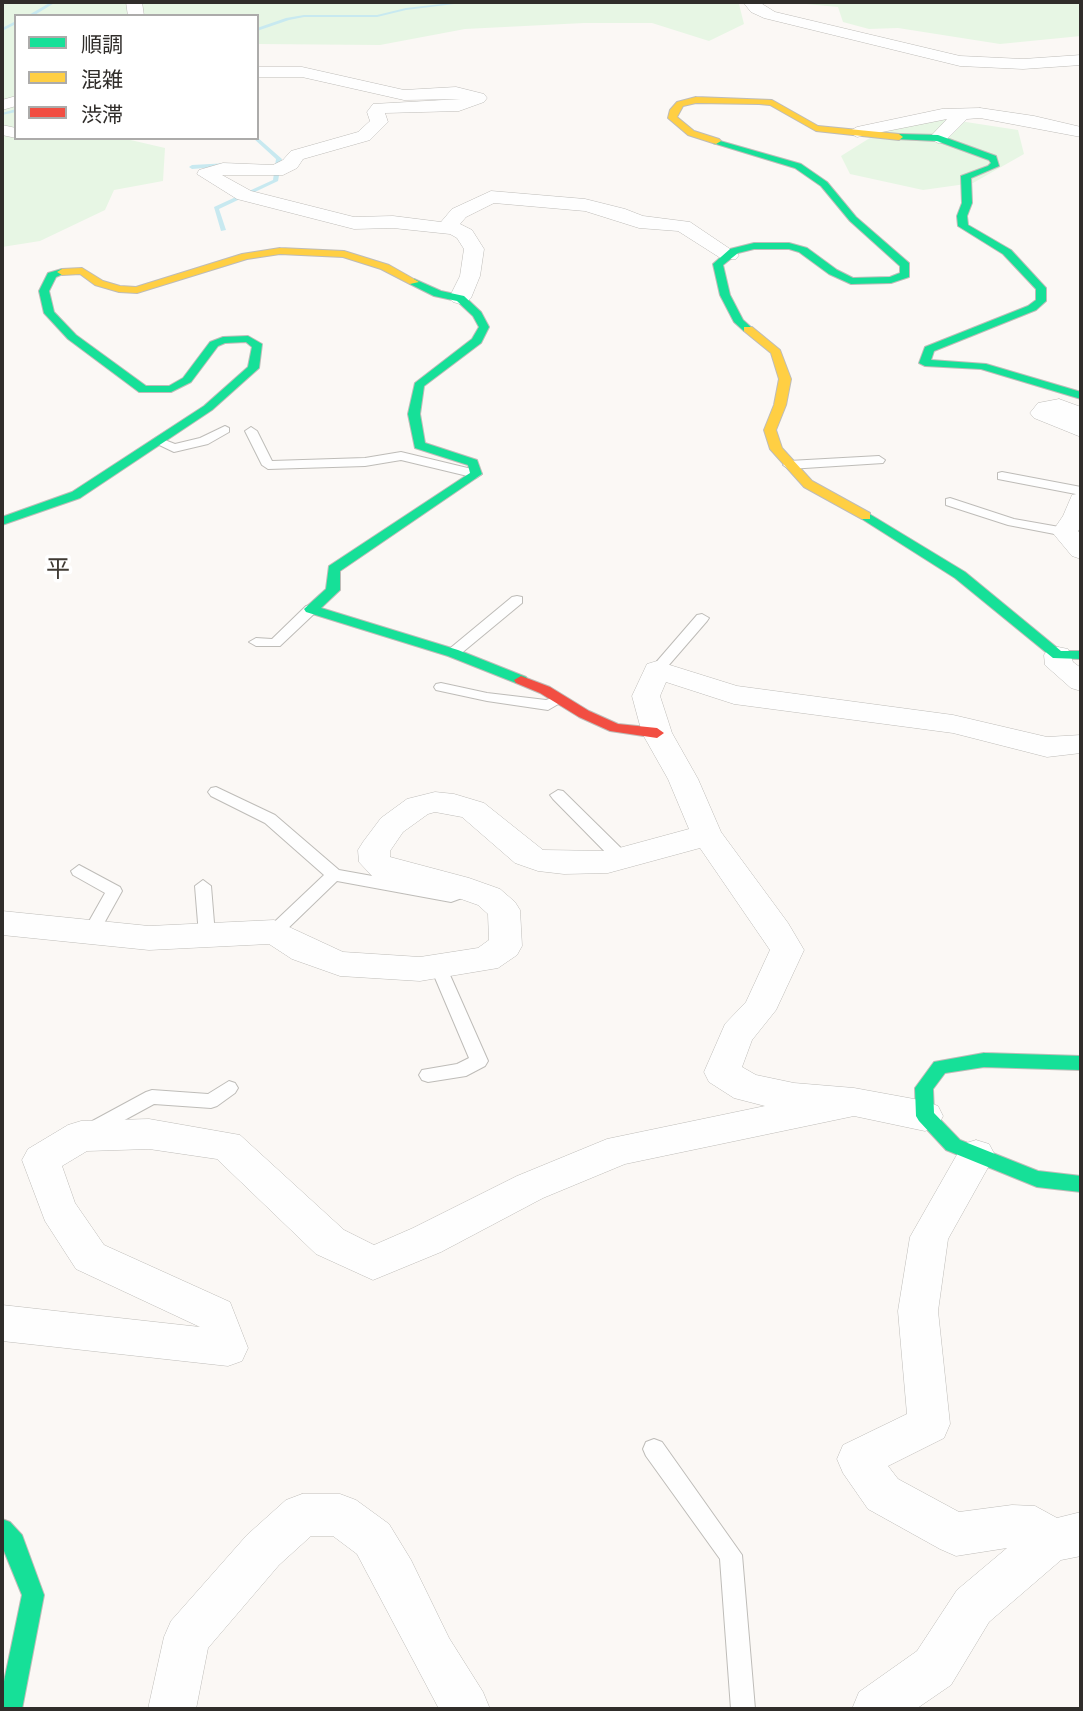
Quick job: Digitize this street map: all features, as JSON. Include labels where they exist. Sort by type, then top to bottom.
[{"type":"street","points":[[751,2],[757,9],[770,15],[960,61],[1023,64],[1081,60]]},
{"type":"street","points":[[259,72],[302,72],[404,95],[456,92],[474,95],[478,99],[459,106],[379,108],[376,112],[379,122],[364,136],[298,155],[290,164],[276,171],[223,169],[206,174],[244,195],[354,223],[393,222],[446,228],[465,234],[474,249],[470,276],[460,298]]},
{"type":"street","points":[[1081,396],[982,366],[925,363],[929,349],[1032,308],[1041,301],[1041,288],[1007,252],[963,226],[967,203],[966,176],[990,169],[996,164],[993,158],[938,138],[887,137],[816,128],[772,103],[759,101],[716,98],[680,104],[674,110],[671,118],[691,133],[797,166],[824,184],[853,219],[905,265],[905,275],[891,281],[851,281],[833,272],[803,250],[789,246],[754,246],[734,251],[718,264],[725,295],[739,322],[776,352],[785,379],[780,405],[770,429],[776,449],[808,484],[885,526],[960,575],[1069,655],[1059,665],[1081,682]]},
{"type":"street","points":[[857,132],[942,114],[980,113],[1034,121],[1081,132]]},
{"type":"street","points":[[938,138],[959,118],[959,114]]},
{"type":"street","points":[[446,228],[459,213],[491,197],[585,205],[618,213],[639,222],[684,226],[729,255]]},
{"type":"street","points":[[2,521],[76,495],[208,408],[253,368],[258,346],[248,339],[223,340],[214,344],[187,380],[172,389],[143,390],[72,337],[49,313],[44,291],[52,275],[71,270],[82,271],[99,284],[137,290],[158,286],[246,256],[280,251],[344,254],[385,267],[438,294],[460,298],[477,314],[484,327],[477,341],[419,385],[414,414],[419,445],[473,463],[476,474],[438,494],[334,569],[333,590],[312,609]]},
{"type":"street","points":[[1081,415],[1059,406],[1046,408],[1042,414],[1081,430]]},
{"type":"street","points":[[1073,541],[1080,503]]},
{"type":"street","points":[[312,609],[453,653],[545,690],[584,714],[615,728],[657,733]]},
{"type":"street","points":[[1081,744],[1047,747],[953,724],[734,695],[657,670],[646,696],[657,733],[683,779],[706,835],[787,950],[759,1010],[737,1033],[722,1072],[747,1088],[794,1097],[854,1102],[925,1116],[953,1145],[1037,1178],[1081,1184]]},
{"type":"street","points":[[2,923],[149,938],[274,932],[304,950],[340,964],[421,969],[486,959],[505,946],[504,910],[489,897],[469,889],[384,869],[375,862],[374,850],[392,825],[418,806],[435,802],[473,810],[526,855],[538,860],[564,863],[608,862],[706,835]]},
{"type":"street","points":[[925,1116],[924,1088],[940,1067],[984,1060],[1081,1063]]},
{"type":"street","points":[[2,1323],[228,1348],[216,1315],[90,1257],[58,1210],[41,1160],[81,1136],[149,1134],[228,1146],[330,1242],[373,1263],[427,1240],[530,1187],[620,1150],[854,1102]]},
{"type":"street","points":[[976,1155],[929,1237],[918,1311],[929,1424],[858,1459],[883,1494],[956,1534],[1012,1526],[1035,1527],[1066,1538]]},
{"type":"street","points":[[172,1709],[187,1637],[263,1550],[302,1514],[340,1515],[373,1539],[395,1576],[433,1654],[466,1709]]},
{"type":"street","points":[[2,1530],[14,1543],[33,1595],[10,1709]]},
{"type":"street","points":[[876,1709],[934,1668],[973,1606],[1066,1538]]},
{"type":"lane","points":[[158,441],[174,448],[204,441],[225,430]]},
{"type":"lane","points":[[251,431],[268,465],[365,462],[401,456],[476,474]]},
{"type":"lane","points":[[789,465],[879,460]]},
{"type":"lane","points":[[1002,476],[1080,503]]},
{"type":"lane","points":[[950,502],[1073,541]]},
{"type":"lane","points":[[453,653],[517,600]]},
{"type":"lane","points":[[256,642],[275,643],[312,609]]},
{"type":"lane","points":[[657,670],[702,618]]},
{"type":"lane","points":[[441,687],[487,697],[548,705],[560,699]]},
{"type":"lane","points":[[216,792],[270,819],[334,875],[452,896],[469,889]]},
{"type":"lane","points":[[558,795],[621,858]]},
{"type":"lane","points":[[79,871],[114,891],[91,932]]},
{"type":"lane","points":[[274,932],[334,875]]},
{"type":"lane","points":[[203,886],[207,935]]},
{"type":"lane","points":[[428,1075],[460,1071],[479,1061],[438,966]]},
{"type":"lane","points":[[81,1136],[152,1097],[211,1101],[229,1088]]},
{"type":"lane","points":[[654,1449],[731,1555],[743,1709]]},
{"type":"green space","points":[[2,2],[739,4],[744,24],[709,41],[652,23],[584,23],[465,29],[380,45],[259,44],[259,14],[14,14],[14,140],[131,140],[165,148],[163,181],[114,190],[105,210],[40,241],[2,247]]},
{"type":"green space","points":[[785,2],[1081,2],[1081,36],[1000,44],[898,28],[869,29],[843,22],[838,7]]},
{"type":"green space","points":[[940,118],[1018,130],[1024,154],[973,183],[923,190],[850,174],[841,156],[897,121]]},
{"type":"waterway","points":[[33,14],[54,2]]},
{"type":"waterway","points":[[259,29],[304,16],[377,16],[406,9],[468,2]]},
{"type":"waterway","points":[[2,30],[14,23]]},
{"type":"waterway","points":[[2,114],[14,111]]},
{"type":"waterway","points":[[223,230],[216,208],[275,181],[279,159],[257,140]]},
{"type":"waterway","points":[[192,167],[229,165]]},
{"type":"traffic: fast","points":[[899,137],[938,138],[993,158],[996,164],[991,168],[966,176],[967,203],[962,216],[963,226],[1007,252],[1041,288],[1041,301],[1032,308],[929,349],[925,363],[982,366],[1081,396]]},
{"type":"traffic: fast","points":[[716,141],[798,166],[824,184],[853,219],[905,265],[905,275],[891,280],[851,281],[833,272],[803,250],[789,246],[754,246],[734,251],[718,264],[725,295],[739,322],[748,329]]},
{"type":"traffic: fast","points":[[2,521],[76,495],[208,408],[253,368],[258,346],[248,339],[223,340],[214,344],[187,380],[171,389],[143,390],[72,337],[49,313],[44,291],[52,275],[62,272]]},
{"type":"traffic: fast","points":[[414,282],[438,294],[460,298],[477,314],[484,327],[477,341],[419,385],[414,414],[419,445],[473,463],[476,474],[334,569],[333,590],[311,609],[453,653],[521,680]]},
{"type":"traffic: fast","points":[[866,516],[960,575],[1058,655],[1081,655]]},
{"type":"traffic: fast","points":[[1081,1063],[984,1060],[940,1067],[924,1088],[925,1116],[953,1145],[1037,1179],[1081,1184]]},
{"type":"traffic: fast","points":[[2,1530],[14,1543],[33,1595],[10,1709]]},
{"type":"traffic: slow","points":[[716,141],[691,133],[672,118],[674,110],[680,104],[696,100],[759,101],[772,103],[816,128],[899,137]]},
{"type":"traffic: slow","points":[[62,272],[82,271],[99,283],[119,289],[137,290],[246,256],[280,251],[344,254],[385,267],[414,282]]},
{"type":"traffic: slow","points":[[748,329],[776,352],[785,379],[780,405],[770,430],[776,449],[808,484],[866,516]]},
{"type":"traffic: jam","points":[[521,680],[615,728],[657,733]]},
{"type":"district","name":"平","points":[[58,570]]}]
